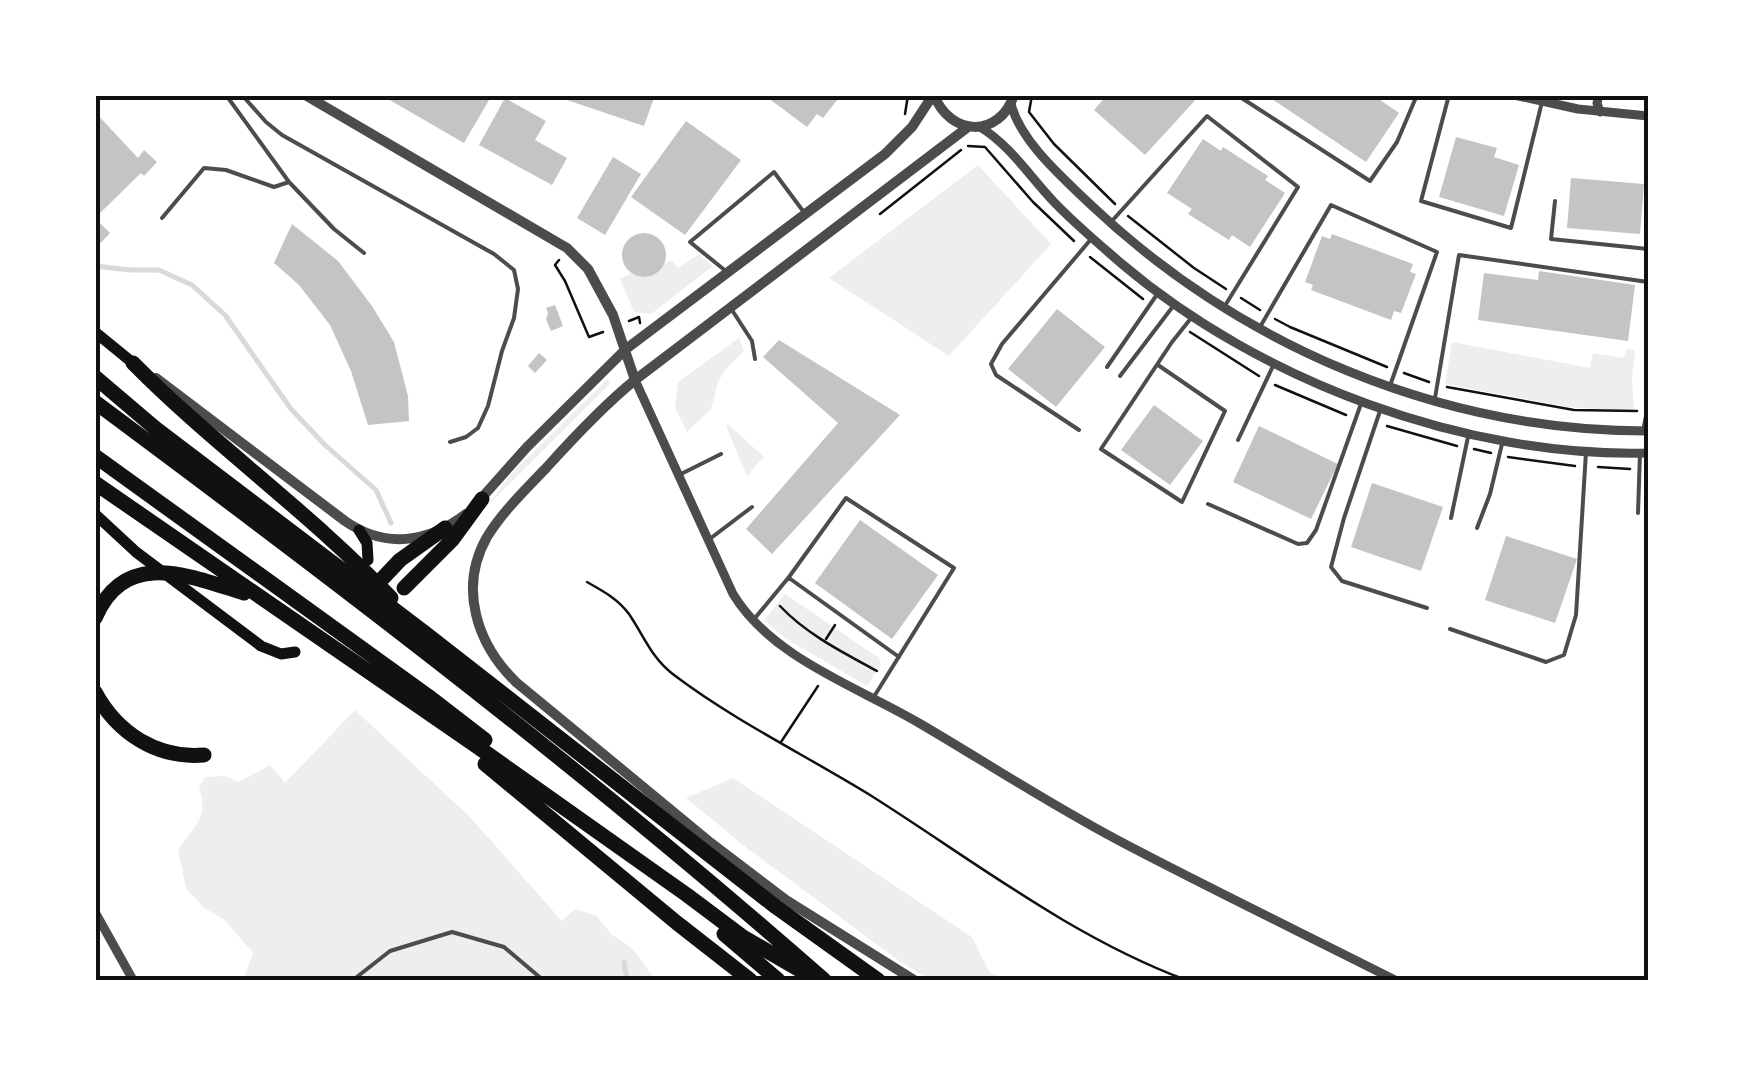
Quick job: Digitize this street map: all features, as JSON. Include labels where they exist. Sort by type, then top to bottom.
[{"type":"highway","points":[[133,363],[176,407],[332,539],[425,633]]},
{"type":"highway","points":[[95,377],[155,428],[776,907],[878,980]]},
{"type":"highway","points":[[95,402],[487,698],[754,918],[821,980]]},
{"type":"highway","points":[[95,456],[428,696],[564,801],[778,980]]},
{"type":"highway","points":[[95,464],[192,526]]},
{"type":"highway","points":[[95,483],[475,744],[742,936],[821,980]]},
{"type":"highway","points":[[404,588],[452,540],[482,499]]},
{"type":"highway","points":[[383,578],[400,560],[445,528]]},
{"type":"highway","points":[[95,618],[114,590],[151,572],[182,574],[262,599]]},
{"type":"highway","points":[[95,692],[112,719],[140,741],[173,754],[204,756]]},
{"type":"highway","points":[[478,758],[750,980]]},
{"type":"main road","points":[[95,332],[133,363]]},
{"type":"main road","points":[[95,514],[136,552],[261,646],[281,654],[294,652]]},
{"type":"main road","points":[[358,530],[367,543],[368,560]]},
{"type":"street","points":[[305,95],[567,248],[588,269],[618,326],[635,380],[733,594],[744,612],[772,638],[827,674],[1126,844],[1395,980]]},
{"type":"street","points":[[934,95],[947,117],[998,138],[1057,205],[1158,293],[1274,364],[1362,402],[1468,432],[1502,440],[1644,453]]},
{"type":"street","points":[[133,363],[358,530],[376,537],[404,540],[445,528],[482,499],[527,447],[626,349],[897,144],[934,95]]},
{"type":"street","points":[[1514,95],[1600,112],[1648,116]]},
{"type":"street","points":[[1599,95],[1600,112]]},
{"type":"street","points":[[1562,106],[1573,97]]},
{"type":"street","points":[[914,980],[786,900],[711,844],[504,669],[484,641],[473,599],[479,556],[488,536],[598,413],[635,380],[974,127],[998,119],[1012,100]]},
{"type":"street","points":[[1012,100],[1016,123],[1110,223],[1172,274],[1259,329],[1353,375],[1434,401],[1540,422],[1646,431]]},
{"type":"street","points":[[95,912],[133,980]]},
{"type":"lane","points":[[226,95],[288,182],[364,253]]},
{"type":"lane","points":[[242,95],[282,135],[494,254],[514,270],[518,289],[514,318],[488,406],[478,428],[450,442]]},
{"type":"lane","points":[[1240,95],[1370,181],[1396,142],[1416,95]]},
{"type":"lane","points":[[1449,95],[1421,201],[1511,228],[1542,102]]},
{"type":"lane","points":[[1110,223],[1207,116],[1298,187],[1224,308]]},
{"type":"lane","points":[[162,218],[204,168],[226,170],[274,187],[288,182]]},
{"type":"lane","points":[[728,272],[690,242],[774,172],[806,215]]},
{"type":"lane","points":[[1555,201],[1552,238],[1648,249]]},
{"type":"lane","points":[[1259,329],[1331,205],[1437,252],[1389,388]]},
{"type":"lane","points":[[1079,430],[996,375],[991,364],[1002,344],[1092,238]]},
{"type":"lane","points":[[1434,401],[1459,255],[1648,282]]},
{"type":"lane","points":[[1107,367],[1158,293]]},
{"type":"lane","points":[[1120,376],[1174,304]]},
{"type":"lane","points":[[730,308],[752,341],[755,360]]},
{"type":"lane","points":[[1158,365],[1225,411],[1182,502],[1100,449],[1158,365],[1192,317]]},
{"type":"lane","points":[[1238,440],[1274,364]]},
{"type":"lane","points":[[1208,504],[1298,544],[1307,543],[1316,530],[1362,402]]},
{"type":"lane","points":[[1381,408],[1331,567],[1342,581],[1427,608]]},
{"type":"lane","points":[[1646,431],[1647,408]]},
{"type":"lane","points":[[1451,518],[1468,432]]},
{"type":"lane","points":[[1476,528],[1490,494],[1502,440]]},
{"type":"lane","points":[[1450,629],[1546,662],[1564,654],[1576,615],[1586,450]]},
{"type":"lane","points":[[1638,513],[1644,453]]},
{"type":"lane","points":[[678,475],[722,454]]},
{"type":"lane","points":[[753,621],[846,498],[954,568],[872,699]]},
{"type":"lane","points":[[707,540],[752,507]]},
{"type":"lane","points":[[789,578],[899,657]]},
{"type":"lane","points":[[352,980],[390,951],[452,932],[504,947],[544,980]]},
{"type":"path","points":[[1032,95],[1029,112],[1054,144],[1121,210],[1194,268],[1290,328],[1396,370],[1468,392],[1574,410],[1647,408]]},
{"type":"path","points":[[880,214],[966,146],[985,147],[1002,166]]},
{"type":"path","points":[[567,248],[554,265],[589,337]]},
{"type":"path","points":[[587,582],[614,597],[628,612],[655,659],[672,674],[1114,949],[1186,980]]},
{"type":"path","points":[[772,598],[789,616],[886,676]]},
{"type":"path","points":[[825,640],[841,616]]},
{"type":"path","points":[[780,743],[827,674]]},
{"type":"shaded area","points":[[978,165],[1051,244],[949,356],[829,278]]},
{"type":"shaded area","points":[[699,254],[713,266],[651,314],[634,312],[620,279],[631,273],[650,276],[671,260],[678,268]]},
{"type":"shaded area","points":[[739,338],[744,351],[718,382],[711,409],[687,432],[675,407],[678,382]]},
{"type":"shaded area","points":[[1452,342],[1590,368],[1593,353],[1624,358],[1626,349],[1635,350],[1634,412],[1569,407],[1445,384]]},
{"type":"shaded area","points":[[607,379],[610,384],[484,509],[515,470]]},
{"type":"shaded area","points":[[726,426],[764,457],[747,476]]},
{"type":"shaded area","points":[[785,594],[879,658],[881,665],[867,686],[785,638],[764,620]]},
{"type":"shaded area","points":[[355,710],[469,816],[562,921],[575,909],[597,916],[611,934],[633,949],[655,980],[243,980],[253,953],[225,920],[204,908],[186,888],[178,849],[201,814],[199,787],[205,777],[225,776],[239,782],[270,765],[285,783]]},
{"type":"shaded area","points":[[733,778],[972,937],[990,973],[1012,980],[930,980],[748,849],[686,798]]},
{"type":"building","points":[[381,95],[479,95],[489,100],[464,143]]},
{"type":"building","points":[[552,95],[655,95],[644,126]]},
{"type":"building","points":[[764,95],[841,95],[823,118],[817,114],[807,127]]},
{"type":"building","points":[[1107,95],[1200,95],[1145,155],[1094,110]]},
{"type":"building","points":[[1266,95],[1373,95],[1399,113],[1366,162]]},
{"type":"building","points":[[505,98],[546,121],[535,140],[567,158],[552,185],[479,145]]},
{"type":"building","points":[[95,112],[138,158],[144,150],[157,162],[95,218]]},
{"type":"building","points":[[686,121],[741,160],[685,235],[631,197]]},
{"type":"building","points":[[1456,137],[1497,148],[1494,157],[1519,165],[1504,216],[1439,197]]},
{"type":"building","points":[[1203,139],[1268,176],[1265,180],[1285,193],[1250,247],[1232,235],[1229,240],[1188,214],[1192,209],[1167,193]]},
{"type":"building","points":[[613,157],[641,174],[605,235],[577,218]]},
{"type":"building","points":[[1571,178],[1644,184],[1640,234],[1567,228]]},
{"type":"building","points":[[95,218],[110,233],[95,249]]},
{"type":"building","points":[[292,224],[338,261],[394,342],[408,396],[409,421],[368,425],[351,371],[330,325],[299,285],[274,263]]},
{"type":"building","points":[[644,233],[659,240],[666,255],[659,270],[644,277],[629,270],[622,255],[629,240]]},
{"type":"building","points":[[1332,234],[1413,264],[1410,272],[1416,274],[1401,313],[1394,311],[1391,320],[1311,290],[1313,285],[1305,282],[1322,236],[1330,239]]},
{"type":"building","points":[[1539,271],[1635,285],[1628,341],[1478,320],[1484,273],[1538,280]]},
{"type":"building","points":[[555,305],[563,326],[551,331],[546,308]]},
{"type":"building","points":[[1057,309],[1105,347],[1056,407],[1008,369]]},
{"type":"building","points":[[779,340],[900,415],[772,554],[746,529],[838,423],[763,357]]},
{"type":"building","points":[[539,353],[547,360],[535,373],[528,366]]},
{"type":"building","points":[[1154,405],[1203,441],[1170,485],[1121,450]]},
{"type":"building","points":[[1259,426],[1338,464],[1311,519],[1233,482]]},
{"type":"building","points":[[1372,483],[1443,507],[1421,571],[1351,547]]},
{"type":"building","points":[[860,520],[938,575],[892,639],[815,583]]},
{"type":"building","points":[[1506,536],[1577,559],[1555,623],[1485,600]]},
{"type":"waterway","points":[[95,266],[159,270],[192,285],[225,315],[291,409],[376,490],[391,523]]},
{"type":"waterway","points":[[624,962],[627,980]]}]
